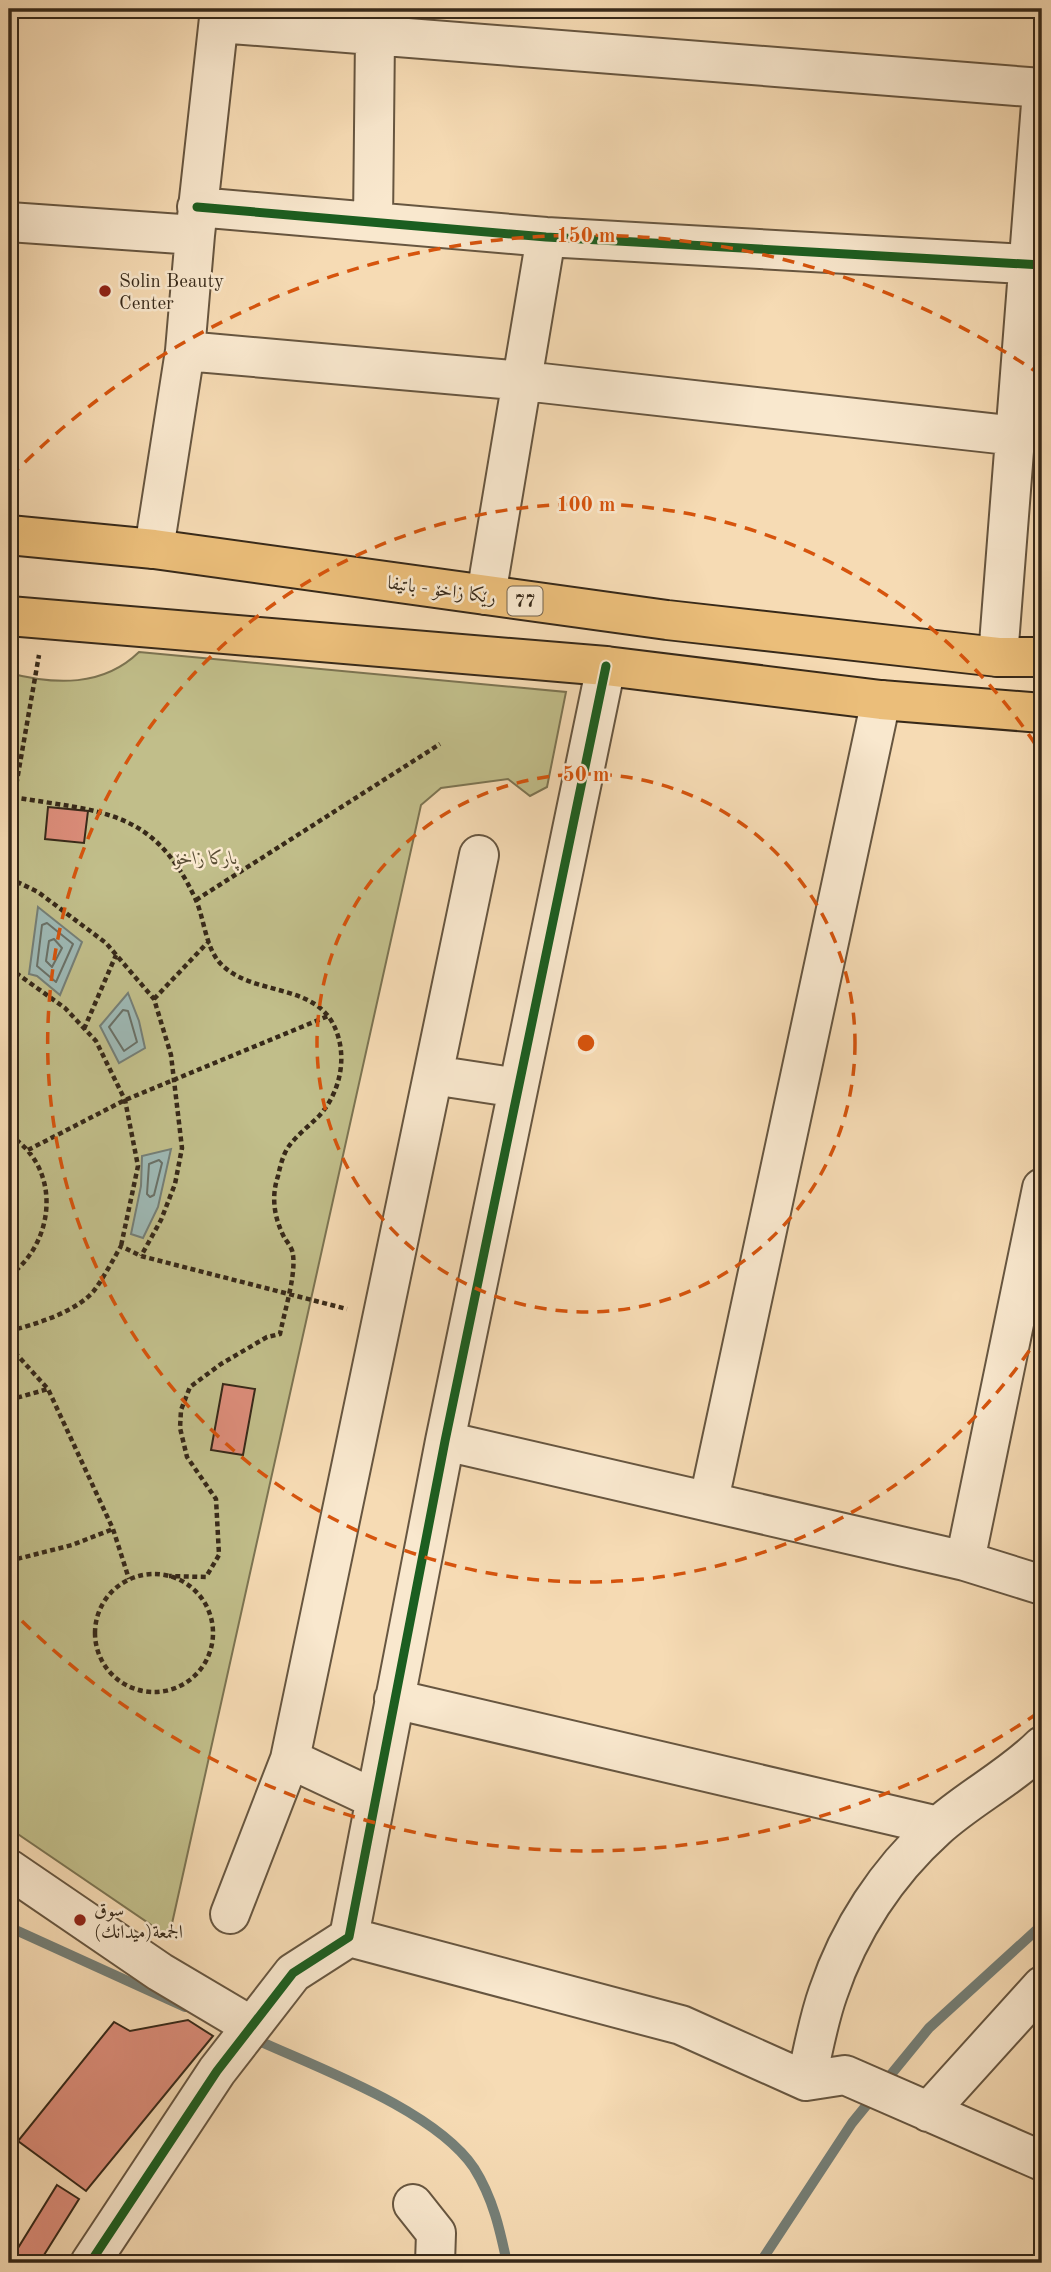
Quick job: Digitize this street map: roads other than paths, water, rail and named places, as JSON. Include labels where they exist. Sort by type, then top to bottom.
[{"type":"highway","name":"رێکا زاخۆ - باتیفا","points":[[9,535],[154,549],[667,620],[998,657],[1042,656]]},
{"type":"highway","points":[[27,617],[606,666],[881,700],[1042,713]]},
{"type":"street","points":[[154,549],[185,351],[196,221],[220,16],[375,36],[1042,90],[1037,265],[1017,436],[998,657]]},
{"type":"street","points":[[373,222],[375,36]]},
{"type":"street","points":[[9,222],[373,222],[546,237],[1037,265]]},
{"type":"street","points":[[486,595],[524,381],[546,237]]},
{"type":"street","points":[[185,351],[524,381],[1017,436]]},
{"type":"street","points":[[90,2263],[218,2071],[293,1973],[349,1937],[445,1441],[606,666]]},
{"type":"street","points":[[709,1500],[881,700]]},
{"type":"street","points":[[230,1914],[290,1759],[479,855]]},
{"type":"street","points":[[433,1075],[519,1088]]},
{"type":"street","points":[[965,1561],[1042,1188]]},
{"type":"street","points":[[445,1441],[965,1561],[1042,1585]]},
{"type":"street","points":[[394,1699],[938,1826]]},
{"type":"street","points":[[806,2081],[828,1993],[852,1934],[898,1865],[938,1826],[1026,1763],[1042,1746]]},
{"type":"street","points":[[290,1759],[375,1799]]},
{"type":"street","points":[[9,1869],[160,1972],[251,2026]]},
{"type":"street","points":[[349,1937],[681,2025],[806,2081],[845,2075],[1042,2161]]},
{"type":"street","points":[[928,2112],[1042,1986]]},
{"type":"street","points":[[413,2204],[436,2232],[435,2263]]},
{"type":"water","points":[[38,907],[82,942],[60,995],[37,976],[29,974]]},
{"type":"water","points":[[128,993],[139,1021],[145,1048],[119,1063],[100,1026]]},
{"type":"water","points":[[171,1149],[158,1207],[143,1238],[131,1234],[141,1186],[142,1156]]},
{"type":"waterway","points":[[884,2083],[929,2028],[1042,1925]]},
{"type":"waterway","points":[[9,1927],[185,2007]]},
{"type":"waterway","points":[[250,2037],[339,2076],[403,2109],[456,2147],[474,2168],[486,2191],[507,2263]]},
{"type":"waterway","points":[[760,2263],[852,2123],[874,2096]]},
{"type":"place","name":"Solin Beauty Center","points":[[105,291]]},
{"type":"place","name":"سوق الجمعة(ميدانك)","points":[[80,1920]]},
{"type":"park label","name":"پارکا زاخۆ","points":[[206,857]]}]
